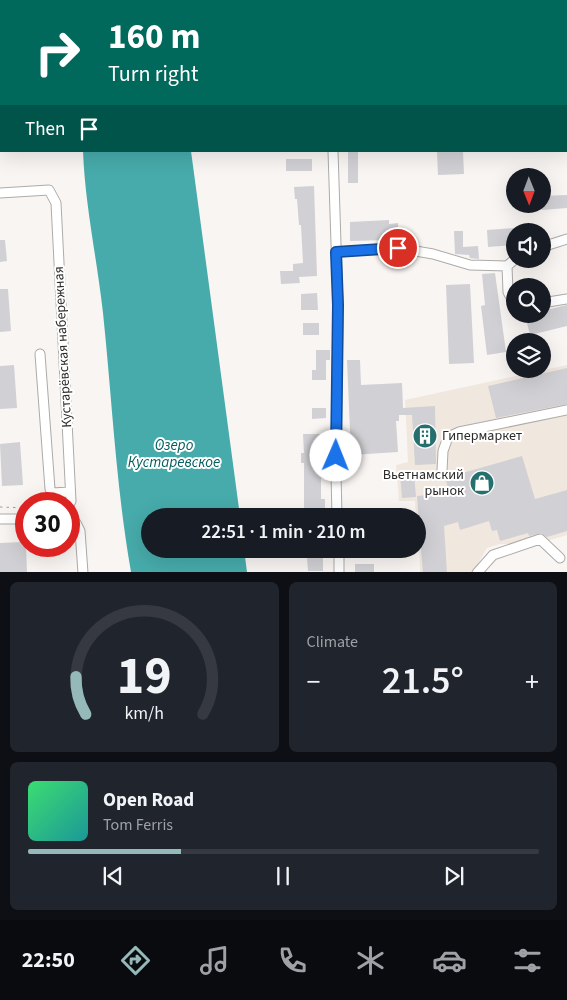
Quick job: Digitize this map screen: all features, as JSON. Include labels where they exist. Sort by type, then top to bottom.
[{"type":"street","points":[[332,152],[338,305],[336,474],[338,508]]},
{"type":"street","name":"Кустарёвская набережная","points":[[0,193],[49,190],[56,204],[70,492]]},
{"type":"street","points":[[551,244],[567,239]]},
{"type":"street","points":[[336,252],[398,248],[433,254],[470,266],[506,266]]},
{"type":"street","points":[[551,302],[567,299]]},
{"type":"street","points":[[40,354],[52,492]]},
{"type":"street","points":[[442,471],[443,450],[448,436],[459,432],[567,410]]},
{"type":"street","points":[[0,519],[15,519]]},
{"type":"street","points":[[80,531],[83,572]]},
{"type":"street","points":[[477,572],[493,555],[540,539],[560,558]]},
{"type":"street","points":[[339,558],[339,572]]},
{"type":"path","points":[[0,508],[15,508]]},
{"type":"shaded area","name":"Вьетнамский рынок","points":[[567,365],[567,535],[533,545],[500,544],[487,548],[473,572],[420,572],[420,558],[426,558],[426,508],[415,508],[415,501],[399,501],[396,465],[408,462],[405,400],[507,378],[551,378],[551,368]]},
{"type":"water","name":"Озеро Кустаревское","points":[[83,152],[191,152],[239,508],[141,508],[141,558],[245,558],[247,572],[131,572],[122,508],[103,313]]},
{"type":"building","points":[[348,152],[358,152],[358,183],[348,183]]},
{"type":"building","points":[[437,152],[463,152],[464,174],[438,175]]},
{"type":"building","points":[[286,159],[312,159],[312,171],[286,171]]},
{"type":"building","points":[[314,186],[317,276],[299,277],[300,283],[281,284],[280,271],[293,271],[293,264],[303,263],[301,225],[299,225],[294,187]]},
{"type":"building","points":[[567,195],[567,208],[551,209],[551,196]]},
{"type":"building","points":[[389,220],[389,224],[398,223],[398,231],[389,231],[390,240],[350,241],[350,222]]},
{"type":"building","points":[[506,229],[506,246],[488,247],[487,230]]},
{"type":"building","points":[[454,231],[463,231],[463,247],[478,246],[479,259],[470,258],[469,255],[455,254]]},
{"type":"building","points":[[0,240],[5,240],[7,261],[0,262]]},
{"type":"building","points":[[495,273],[506,352],[487,355],[481,306],[485,305],[482,274]]},
{"type":"building","points":[[470,284],[474,363],[449,364],[446,285]]},
{"type":"building","points":[[0,289],[8,289],[11,331],[0,332]]},
{"type":"building","points":[[317,293],[318,310],[301,310],[301,294]]},
{"type":"building","points":[[567,305],[567,326],[538,333],[530,333],[527,323],[551,323],[551,309]]},
{"type":"building","points":[[303,323],[319,323],[319,335],[303,335]]},
{"type":"building","points":[[316,350],[330,350],[330,360],[326,360],[326,380],[312,380],[312,370],[316,370]]},
{"type":"building","points":[[347,360],[360,360],[361,385],[402,383],[403,408],[435,406],[436,464],[415,465],[412,415],[399,415],[399,421],[396,421],[398,452],[351,455]]},
{"type":"building","points":[[14,365],[17,408],[0,409],[0,366]]},
{"type":"building","points":[[567,368],[567,404],[496,418],[488,386],[523,378],[551,378],[551,372]]},
{"type":"building","points":[[312,408],[326,408],[326,418],[312,419]]},
{"type":"building","points":[[303,434],[321,434],[322,471],[326,471],[326,478],[321,478],[321,499],[325,499],[325,508],[304,508],[304,463],[301,463],[301,453],[304,453]]},
{"type":"building","points":[[20,442],[23,485],[2,486],[0,444]]},
{"type":"building","points":[[522,456],[535,499],[567,490],[567,531],[547,537],[541,533],[529,536],[528,533],[500,541],[497,530],[492,531],[489,521],[460,530],[458,522],[444,526],[447,572],[423,572],[422,558],[426,558],[426,508],[418,508],[417,496],[450,493],[445,478]]},
{"type":"building","points":[[414,473],[416,497],[402,498],[400,475]]},
{"type":"building","points":[[15,542],[15,557],[26,557],[27,572],[0,572],[0,543]]},
{"type":"building","points":[[307,558],[323,558],[323,571],[308,571]]},
{"type":"building","points":[[355,564],[374,564],[374,572],[355,572]]},
{"type":"place","name":"Гипермаркет","points":[[425,436]]},
{"type":"place","name":"Вьетнамский рынок","points":[[482,483]]},
{"type":"route","points":[[336,456],[338,305],[336,252],[398,248]]}]
